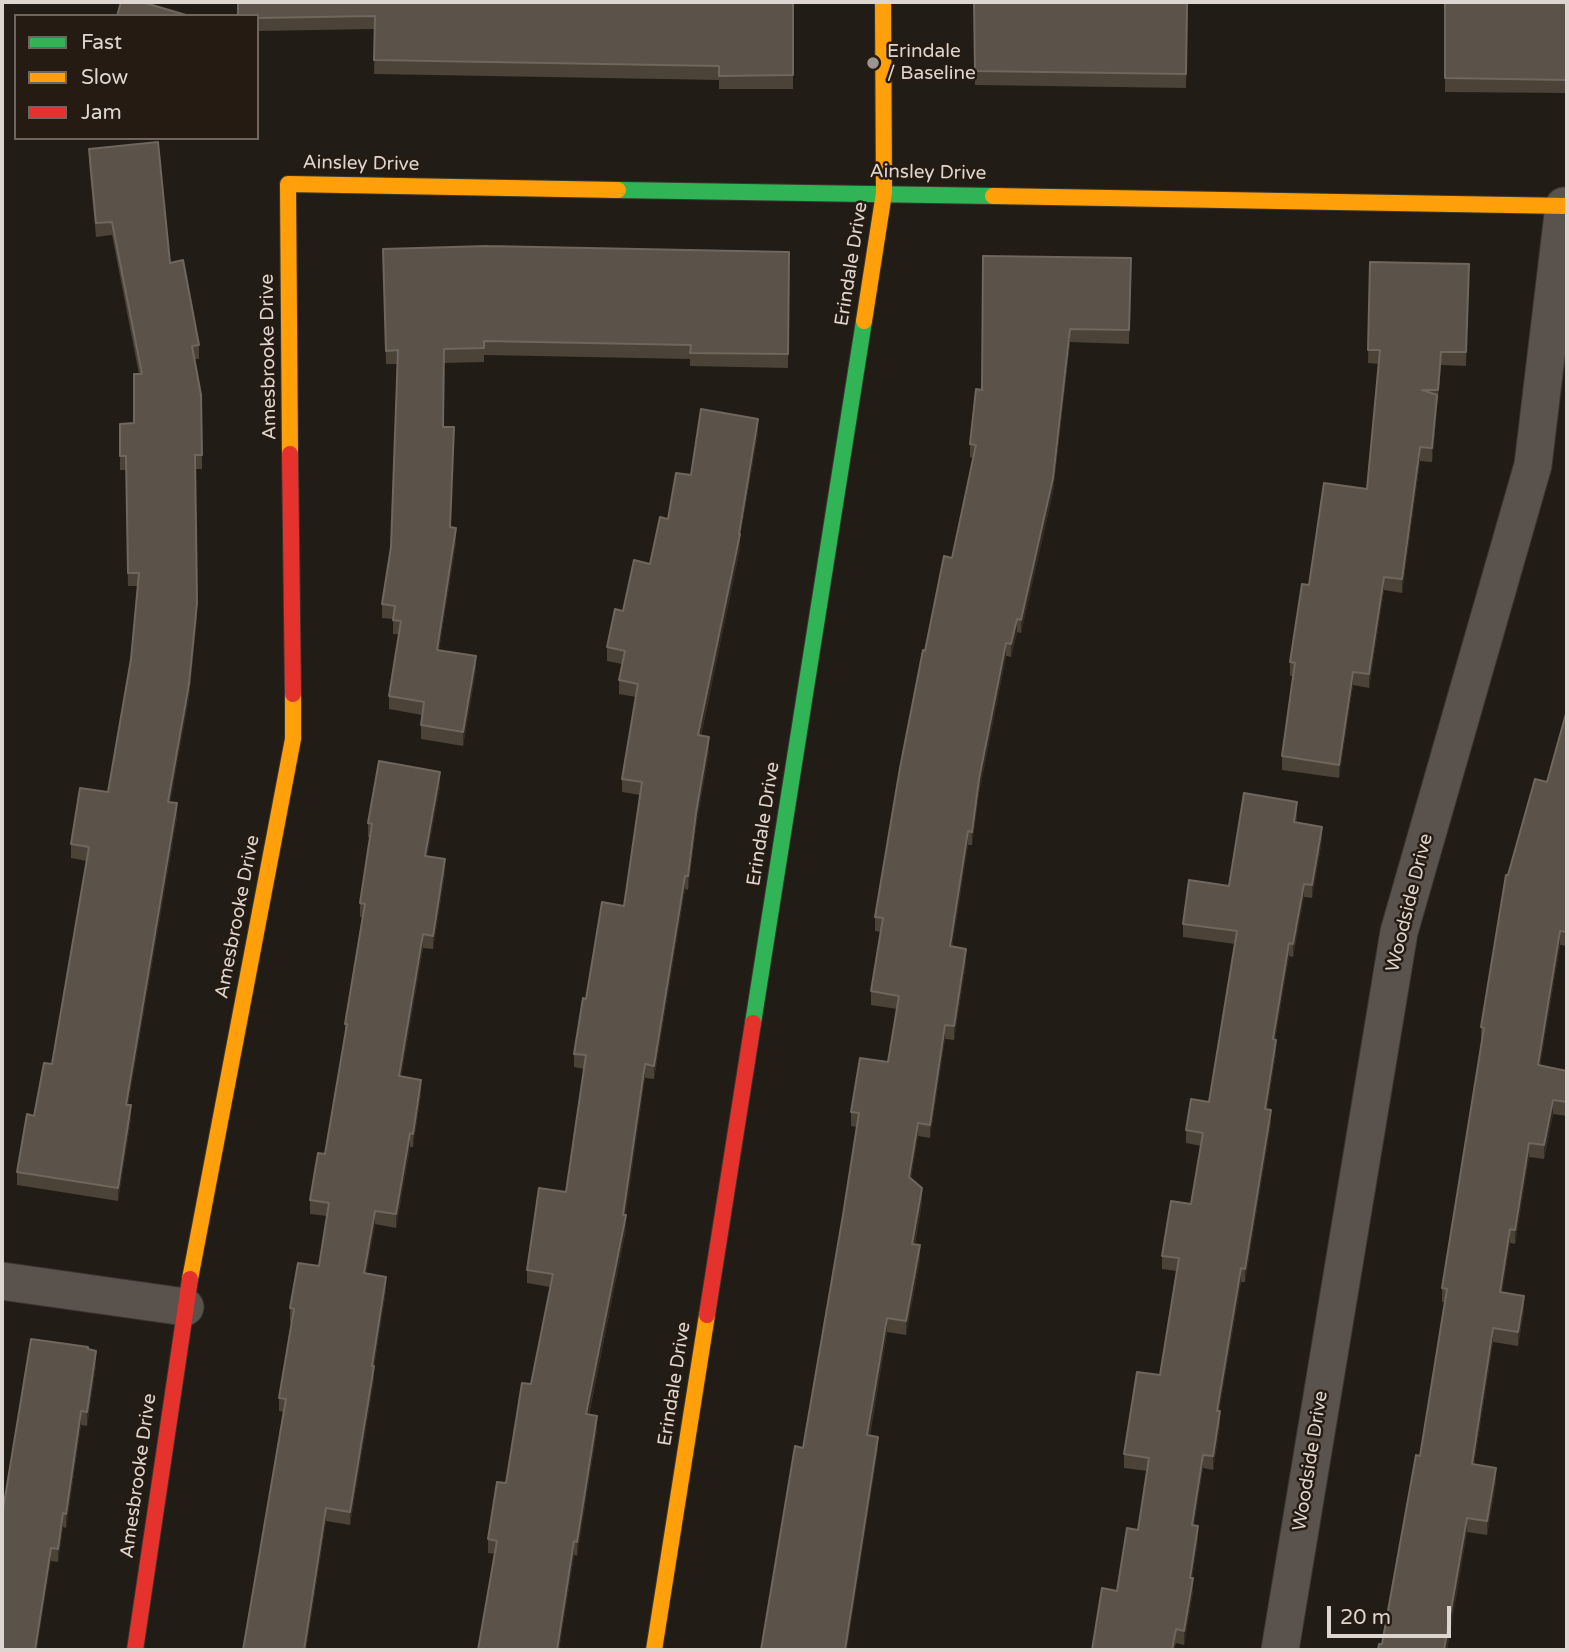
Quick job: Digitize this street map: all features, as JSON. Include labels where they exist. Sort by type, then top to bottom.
[{"type":"street","name":"Erindale Drive","points":[[654,1650],[884,193],[883,2]]},
{"type":"street","name":"Ainsley Drive","points":[[288,184],[1566,206]]},
{"type":"street","name":"Amesbrooke Drive","points":[[135,1650],[185,1307],[293,739],[288,184]]},
{"type":"street","name":"Woodside Drive","points":[[1280,1650],[1399,932],[1533,464],[1566,206]]},
{"type":"street","points":[[2,1281],[185,1307]]},
{"type":"building","points":[[121,2],[142,2],[183,14],[118,14]]},
{"type":"building","points":[[238,2],[793,2],[793,75],[719,76],[719,66],[374,60],[375,16],[259,18],[259,14],[238,14]]},
{"type":"building","points":[[974,2],[1187,2],[1186,74],[975,71]]},
{"type":"building","points":[[1445,2],[1567,2],[1567,80],[1445,78]]},
{"type":"building","points":[[158,142],[170,263],[183,260],[199,345],[192,346],[201,395],[202,455],[195,455],[197,603],[189,684],[168,802],[177,803],[126,1105],[131,1105],[118,1188],[17,1172],[27,1114],[34,1116],[44,1063],[52,1064],[89,847],[71,844],[80,788],[108,792],[131,659],[139,573],[128,573],[126,456],[120,456],[120,424],[134,423],[134,374],[142,374],[112,222],[96,223],[89,149]]},
{"type":"building","points":[[487,246],[789,252],[788,354],[690,353],[691,345],[484,341],[484,348],[444,349],[443,427],[454,427],[450,527],[456,528],[437,650],[476,656],[463,732],[421,725],[424,702],[389,696],[401,621],[393,620],[395,606],[382,604],[391,547],[398,350],[386,351],[383,249]]},
{"type":"building","points":[[983,256],[1131,258],[1129,330],[1070,329],[1053,478],[1021,620],[1017,619],[1011,644],[1006,643],[979,779],[972,832],[968,831],[950,946],[966,949],[954,1026],[945,1025],[930,1125],[918,1123],[909,1177],[922,1188],[912,1244],[920,1245],[906,1321],[887,1318],[867,1435],[878,1437],[845,1650],[761,1650],[795,1446],[803,1448],[843,1215],[859,1113],[851,1112],[860,1058],[888,1062],[899,996],[871,991],[883,918],[875,917],[923,650],[925,651],[944,556],[952,558],[976,445],[970,444],[976,389],[982,390]]},
{"type":"building","points":[[1370,262],[1469,264],[1466,352],[1441,352],[1438,390],[1422,390],[1437,395],[1432,448],[1420,447],[1402,579],[1384,577],[1369,674],[1353,672],[1339,765],[1282,756],[1295,663],[1290,662],[1302,584],[1309,585],[1324,483],[1367,489],[1380,350],[1368,350]]},
{"type":"building","points":[[701,409],[758,419],[740,534],[698,735],[709,737],[688,876],[685,876],[654,1066],[645,1064],[623,1215],[626,1215],[586,1414],[597,1416],[577,1542],[574,1541],[557,1650],[478,1650],[497,1541],[488,1539],[497,1482],[506,1483],[522,1383],[531,1384],[553,1274],[527,1270],[539,1188],[566,1192],[586,1055],[574,1054],[583,998],[586,999],[602,902],[624,906],[642,782],[622,779],[638,684],[619,680],[625,651],[607,647],[615,609],[623,611],[634,560],[650,564],[660,517],[668,519],[676,473],[691,475]]},
{"type":"building","points":[[1567,710],[1567,932],[1560,931],[1538,1065],[1567,1071],[1567,1102],[1553,1100],[1544,1145],[1529,1143],[1515,1230],[1510,1229],[1500,1292],[1524,1296],[1518,1332],[1493,1328],[1472,1464],[1496,1468],[1487,1521],[1467,1518],[1444,1650],[1378,1650],[1379,1644],[1382,1644],[1416,1455],[1420,1456],[1447,1289],[1442,1288],[1506,875],[1535,779],[1547,782]]},
{"type":"building","points":[[379,761],[440,772],[425,856],[445,859],[433,936],[423,934],[399,1076],[421,1080],[413,1134],[410,1133],[396,1214],[375,1211],[364,1273],[386,1277],[350,1512],[326,1508],[304,1650],[243,1650],[286,1399],[279,1398],[294,1309],[290,1308],[298,1263],[319,1266],[329,1203],[310,1200],[318,1153],[325,1154],[347,1024],[365,904],[360,903],[372,824],[368,823]]},
{"type":"building","points":[[1244,793],[1297,802],[1294,822],[1322,827],[1312,885],[1304,884],[1293,944],[1289,943],[1265,1109],[1271,1110],[1245,1269],[1241,1268],[1217,1411],[1220,1411],[1213,1456],[1203,1455],[1192,1525],[1198,1526],[1184,1631],[1176,1629],[1172,1650],[1092,1650],[1102,1588],[1117,1591],[1127,1528],[1138,1530],[1149,1458],[1124,1454],[1137,1372],[1160,1375],[1179,1258],[1162,1256],[1171,1201],[1191,1204],[1203,1133],[1186,1130],[1191,1099],[1209,1102],[1237,931],[1183,924],[1189,880],[1229,886]]},
{"type":"building","points":[[31,1339],[88,1347],[96,1351],[87,1412],[81,1411],[66,1514],[63,1513],[58,1549],[51,1548],[35,1650],[2,1650],[2,1516]]},
{"type":"traffic: fast","points":[[618,190],[993,196]]},
{"type":"traffic: fast","points":[[753,1023],[864,321]]},
{"type":"traffic: slow","points":[[864,321],[884,193],[883,2]]},
{"type":"traffic: slow","points":[[290,454],[288,184],[618,190]]},
{"type":"traffic: slow","points":[[993,196],[1567,206]]},
{"type":"traffic: slow","points":[[190,1279],[293,739],[293,694]]},
{"type":"traffic: slow","points":[[654,1650],[707,1315]]},
{"type":"traffic: jam","points":[[290,454],[293,694]]},
{"type":"traffic: jam","points":[[707,1315],[753,1023]]},
{"type":"traffic: jam","points":[[135,1650],[190,1279]]},
{"type":"place","name":"Erindale / Baseline","points":[[873,63]]}]
